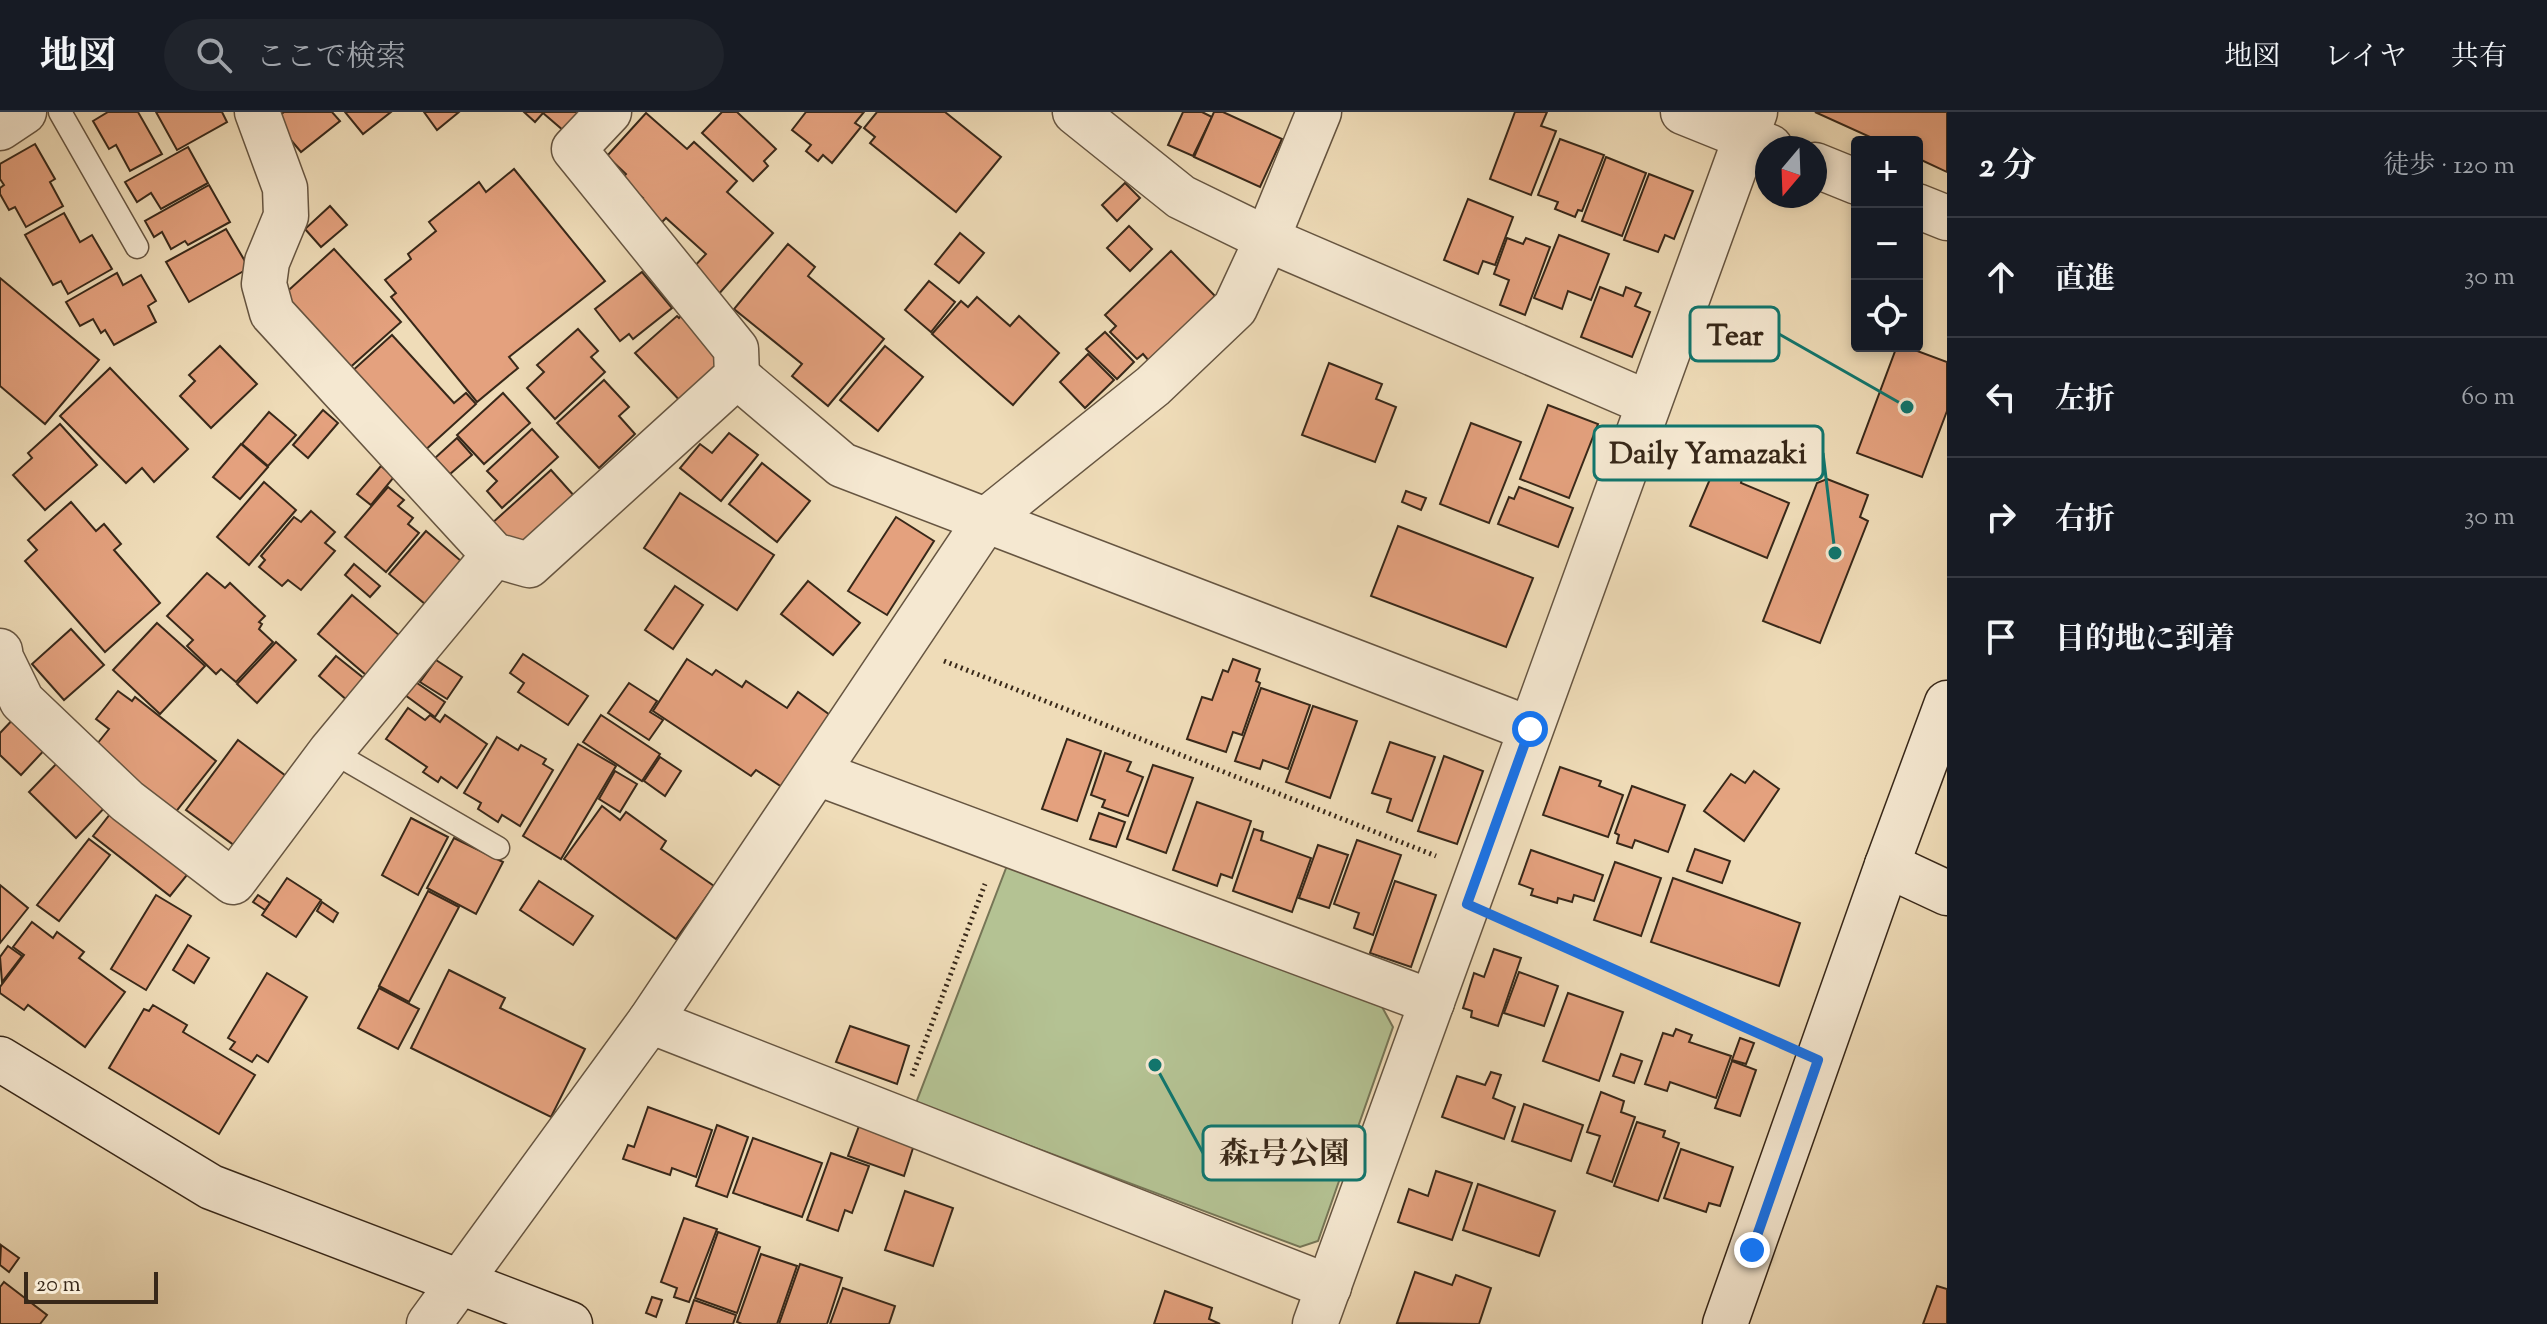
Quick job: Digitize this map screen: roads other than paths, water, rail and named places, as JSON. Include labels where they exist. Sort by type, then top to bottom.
[{"type":"street","points":[[0,128],[24,112]]},
{"type":"street","points":[[257,112],[285,188],[286,216],[267,262],[264,284],[272,313],[494,555],[529,565],[737,376]]},
{"type":"street","points":[[609,112],[574,149],[736,349],[737,376],[842,465],[1530,729]]},
{"type":"street","points":[[1075,112],[1181,197],[1267,239],[1648,403]]},
{"type":"street","points":[[429,1324],[650,1021],[986,520],[1153,386],[1235,308],[1319,112]]},
{"type":"street","points":[[650,1021],[896,1117],[1322,1305],[1648,403],[1757,132],[1683,112]]},
{"type":"street","points":[[1827,170],[1851,180]]},
{"type":"street","points":[[1922,208],[1947,218]]},
{"type":"street","points":[[0,651],[0,659],[22,701],[127,801],[233,882],[331,751],[494,555]]},
{"type":"street","points":[[1725,1324],[1947,703]]},
{"type":"street","points":[[817,773],[1432,1002]]},
{"type":"street","points":[[1887,865],[1947,893]]},
{"type":"street","points":[[0,1059],[211,1187],[570,1324]]},
{"type":"lane","points":[[60,112],[137,247]]},
{"type":"lane","points":[[331,751],[498,848]]},
{"type":"place","name":"Tear","points":[[1907,407]]},
{"type":"place","name":"Daily Yamazaki","points":[[1835,553]]},
{"type":"place","name":"森1号公園","points":[[1155,1065]]}]
